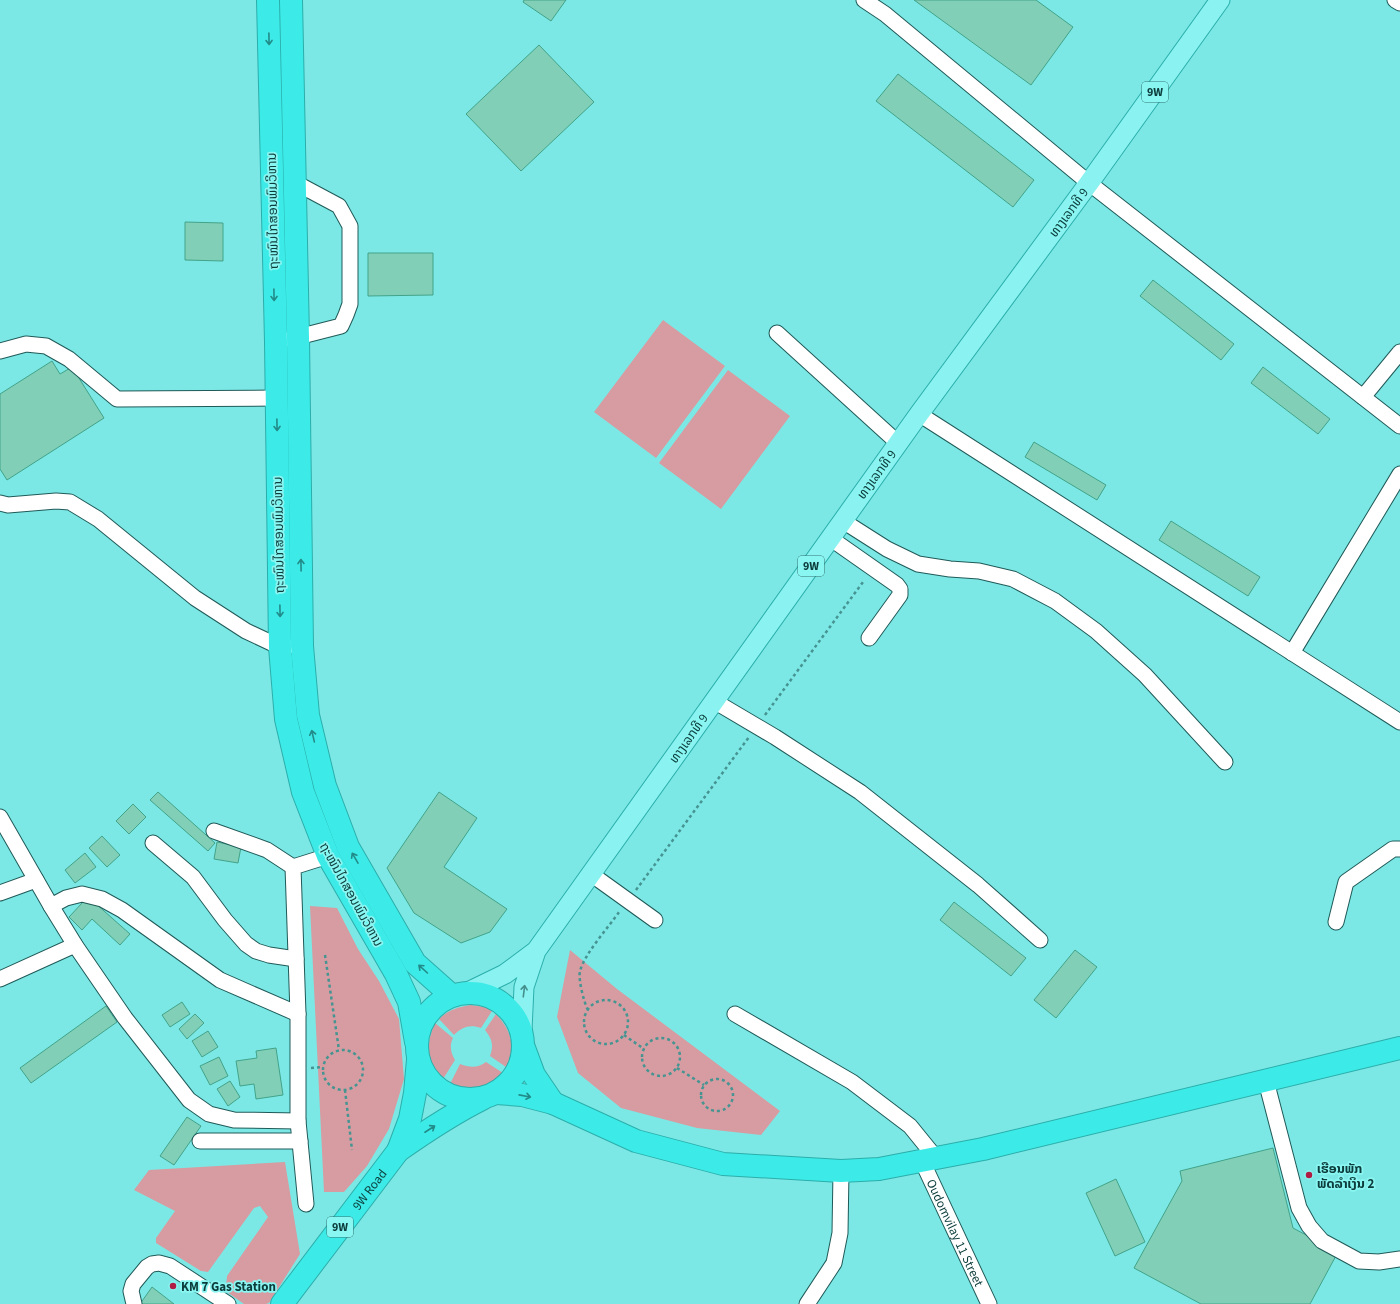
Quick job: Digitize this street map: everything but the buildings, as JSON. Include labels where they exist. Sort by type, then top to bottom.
[{"type":"highway","name":"ຖະໜົນໄກສອນພົມວິຫານ","points":[[268,0],[276,342],[280,647],[286,718],[303,792],[328,856],[396,974],[409,1002],[417,1051]]},
{"type":"highway","name":"ຖະໜົນໄກສອນພົມວິຫານ","points":[[291,0],[298,338],[302,646],[310,722],[325,786],[348,847],[415,962],[460,994]]},
{"type":"highway","points":[[398,1151],[410,1119],[415,1093],[420,1027],[427,1013],[438,1003],[460,994],[485,994],[501,1002],[514,1014],[534,1075],[554,1103]]},
{"type":"highway","points":[[398,1151],[445,1119],[490,1095],[510,1082],[520,1066],[523,1039]]},
{"type":"highway","points":[[417,1051],[425,1076],[436,1088],[451,1096],[467,1100],[490,1095],[522,1095],[554,1103],[636,1141],[723,1164],[841,1170],[879,1169],[991,1147],[1400,1048]]},
{"type":"highway","name":"9W Road","points":[[282,1304],[398,1151]]},
{"type":"main road","name":"ທາງເລກທີ 9","points":[[460,994],[506,974],[536,950],[898,442],[1089,183],[1220,0]]},
{"type":"main road","name":"ທາງເລກທີ 9","points":[[523,1039],[524,987],[536,950]]},
{"type":"street","points":[[864,0],[885,14],[1089,183],[1400,426]]},
{"type":"street","points":[[1395,0],[1400,3]]},
{"type":"street","points":[[276,342],[298,338],[341,326],[350,304],[350,226],[339,206],[294,182]]},
{"type":"street","points":[[777,333],[898,442]]},
{"type":"street","points":[[0,351],[26,344],[46,346],[69,360],[118,399],[276,398]]},
{"type":"street","points":[[1363,397],[1400,352]]},
{"type":"street","points":[[919,414],[1400,722]]},
{"type":"street","points":[[1292,653],[1400,474]]},
{"type":"street","points":[[0,503],[8,505],[56,501],[70,502],[98,519],[195,598],[246,631],[280,647],[302,646]]},
{"type":"street","points":[[843,521],[887,549],[918,564],[950,569],[979,570],[1013,579],[1055,601],[1096,631],[1145,675],[1225,762]]},
{"type":"street","points":[[830,538],[897,585],[900,589],[900,595],[869,638]]},
{"type":"street","points":[[714,701],[860,792],[978,885],[1040,940]]},
{"type":"street","points":[[0,818],[50,906],[75,945],[125,1018],[189,1100],[209,1114],[234,1120],[298,1121]]},
{"type":"street","points":[[214,831],[267,850],[294,867]]},
{"type":"street","points":[[153,843],[193,877],[225,920],[246,944],[256,952],[296,959]]},
{"type":"street","points":[[1336,922],[1346,882],[1393,849],[1400,849]]},
{"type":"street","points":[[294,867],[328,856]]},
{"type":"street","points":[[294,867],[298,1014],[298,1121],[306,1204]]},
{"type":"street","points":[[591,874],[655,920]]},
{"type":"street","points":[[0,893],[36,880]]},
{"type":"street","points":[[50,906],[66,898],[82,894],[102,899],[122,910],[220,980],[298,1014]]},
{"type":"street","points":[[0,980],[75,945]]},
{"type":"street","name":"Oudomvilay 11 Street","points":[[735,1014],[852,1082],[910,1126],[929,1159],[989,1304]]},
{"type":"street","points":[[1266,1081],[1299,1208],[1309,1226],[1322,1241],[1359,1261],[1379,1262],[1400,1259]]},
{"type":"street","points":[[200,1141],[300,1141]]},
{"type":"street","points":[[807,1304],[834,1263],[840,1233],[841,1170]]},
{"type":"street","points":[[134,1304],[131,1291],[133,1284],[147,1267],[152,1264],[159,1263],[170,1266],[228,1304]]},
{"type":"path","points":[[588,1010],[584,1002],[579,972],[586,957],[863,582]]},
{"type":"path","points":[[325,955],[339,1050]]},
{"type":"path","points":[[613,1001],[619,1004],[627,1015],[627,1029],[624,1035],[619,1040],[605,1044],[591,1038],[584,1025],[588,1010],[599,1002],[613,1001]]},
{"type":"path","points":[[624,1035],[644,1049]]},
{"type":"path","points":[[665,1038],[676,1045],[681,1057],[680,1063],[677,1068],[667,1076],[654,1075],[645,1067],[642,1055],[644,1049],[653,1040],[665,1038]]},
{"type":"path","points":[[339,1050],[346,1050],[355,1053],[363,1064],[364,1071],[359,1082],[354,1087],[345,1090],[331,1086],[323,1076],[325,1060],[329,1055],[339,1050]]},
{"type":"path","points":[[677,1068],[704,1085]]},
{"type":"path","points":[[712,1079],[727,1082],[733,1096],[729,1106],[720,1111],[709,1109],[701,1101],[701,1090],[704,1085],[712,1079]]},
{"type":"path","points":[[345,1090],[352,1150]]},
{"type":"shaded area","points":[[663,320],[725,366],[656,458],[594,412]]},
{"type":"shaded area","points":[[728,370],[790,416],[721,509],[659,463]]},
{"type":"shaded area","points":[[310,906],[337,908],[358,949],[379,981],[399,1019],[404,1079],[389,1129],[367,1166],[344,1192],[324,1192]]},
{"type":"shaded area","points":[[570,950],[617,989],[780,1111],[761,1135],[697,1128],[621,1108],[578,1073],[557,1017]]},
{"type":"shaded area","points":[[471,1005],[485,1007],[492,1011],[481,1028],[473,1026],[466,1027],[454,1035],[439,1019],[454,1009]]},
{"type":"shaded area","points":[[496,1014],[505,1026],[511,1039],[512,1046],[510,1060],[506,1067],[490,1056],[492,1042],[485,1030]]},
{"type":"shaded area","points":[[435,1023],[453,1038],[451,1049],[455,1060],[443,1079],[432,1067],[428,1053],[430,1038]]},
{"type":"shaded area","points":[[486,1062],[503,1073],[491,1083],[478,1088],[450,1084],[460,1064],[474,1067]]},
{"type":"shaded area","points":[[285,1162],[300,1254],[269,1303],[266,1304],[244,1304],[227,1292],[226,1287],[227,1276],[268,1217],[260,1206],[254,1208],[208,1272],[201,1271],[156,1243],[156,1238],[175,1211],[134,1190],[149,1170]]},
{"type":"place","name":"ເຮືອນພັກ ພັດລຳເງິນ 2","points":[[1309,1175]]},
{"type":"place","name":"KM 7 Gas Station","points":[[173,1286]]}]
